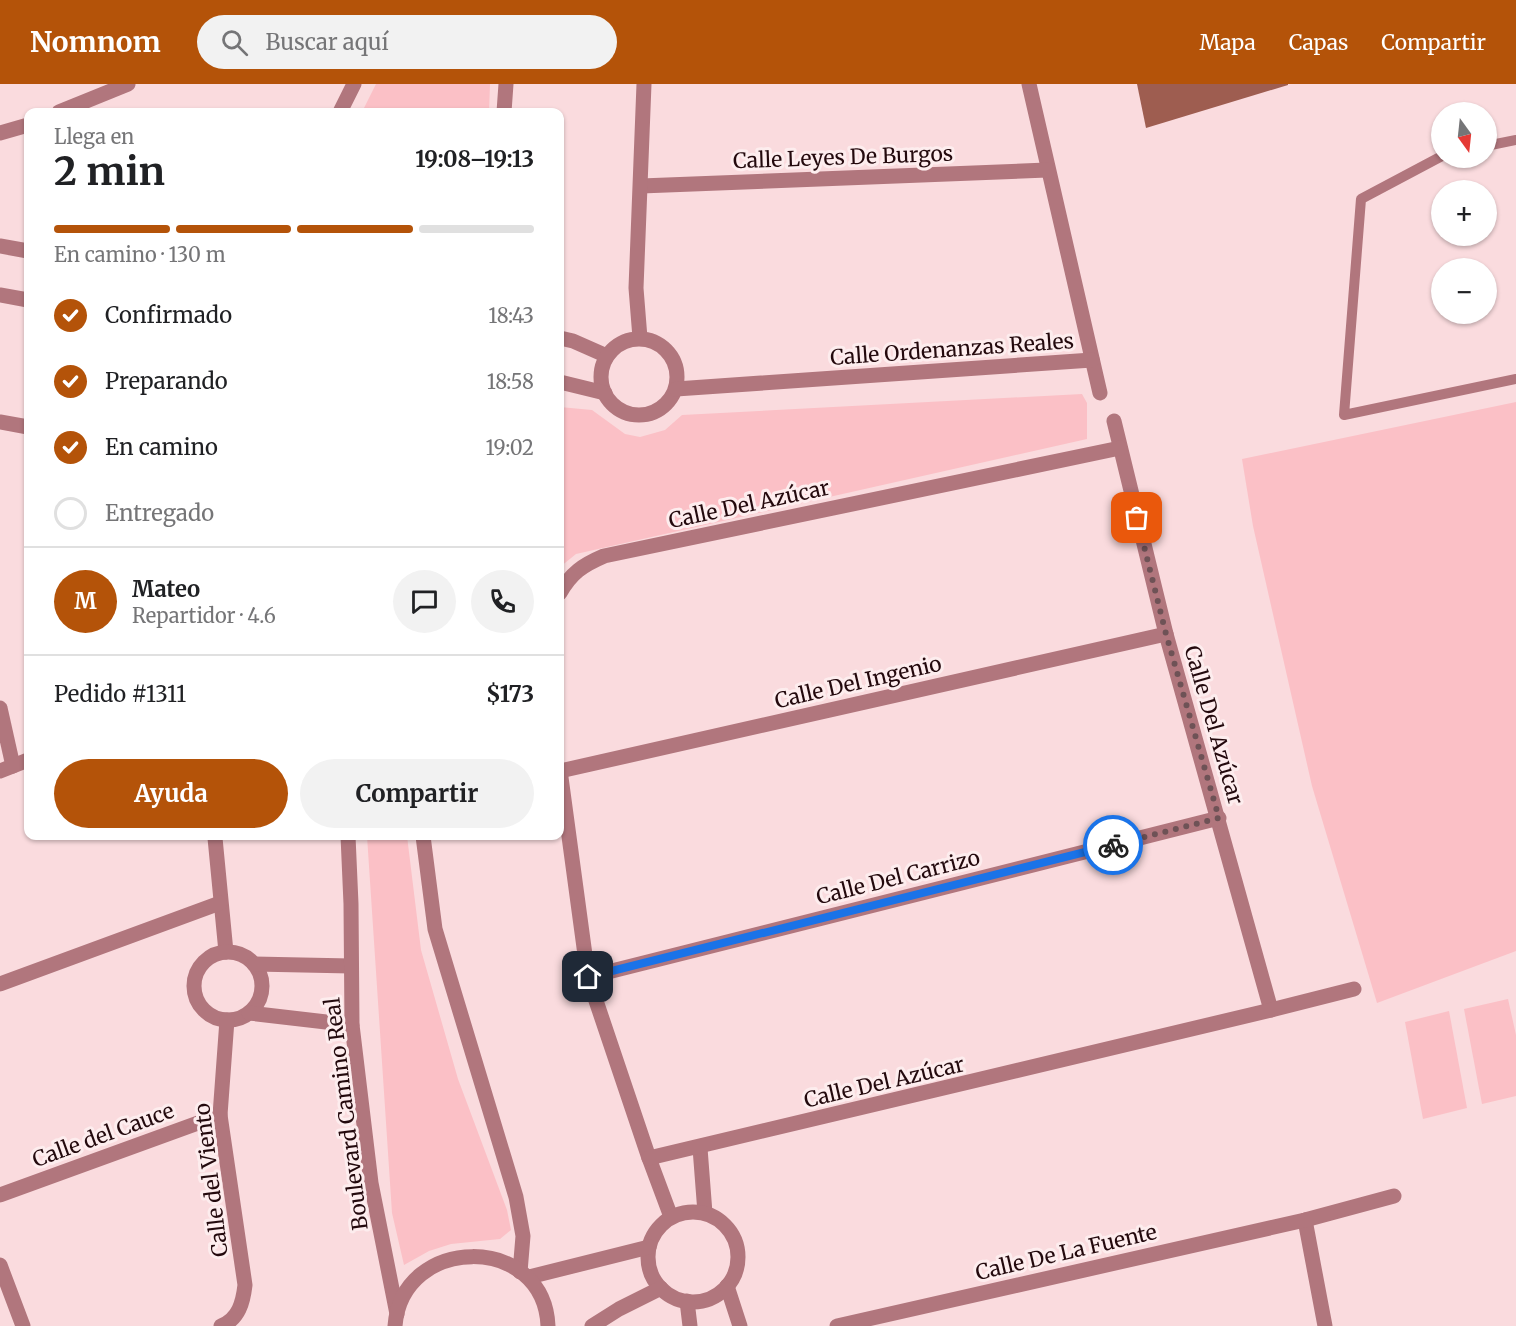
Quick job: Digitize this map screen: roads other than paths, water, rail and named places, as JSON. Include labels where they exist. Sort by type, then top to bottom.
[{"type":"street","points":[[69,108],[128,84]]},
{"type":"street","points":[[342,108],[354,84]]},
{"type":"street","points":[[504,108],[506,84]]},
{"type":"street","points":[[640,338],[636,288],[644,84]]},
{"type":"street","name":"Calle Ordenanzas Reales","points":[[676,389],[1092,360],[1029,84]]},
{"type":"street","points":[[0,133],[24,126]]},
{"type":"street","name":"Calle Leyes De Burgos","points":[[641,186],[1047,170]]},
{"type":"street","points":[[0,246],[24,250]]},
{"type":"street","points":[[0,295],[24,299]]},
{"type":"street","points":[[640,338],[663,346],[671,355],[678,377],[676,389],[669,400],[660,409],[648,414],[623,411],[612,404],[604,393],[601,381],[602,368],[607,356],[627,340],[640,338]]},
{"type":"street","points":[[564,339],[607,356]]},
{"type":"street","points":[[1092,360],[1100,393]]},
{"type":"street","points":[[564,383],[604,393]]},
{"type":"street","points":[[1114,421],[1120,448]]},
{"type":"street","points":[[0,422],[24,426]]},
{"type":"street","name":"Calle Del Azúcar","points":[[564,587],[572,574],[585,564],[604,556],[1120,448],[1166,634],[1272,1010],[699,1148],[649,1158]]},
{"type":"street","name":"Calle Del Ingenio","points":[[564,770],[1166,634]]},
{"type":"street","points":[[0,708],[6,768],[24,761]]},
{"type":"street","points":[[564,800],[588,977],[671,1217]]},
{"type":"street","name":"Calle Del Carrizo","points":[[588,977],[1219,818]]},
{"type":"street","points":[[215,840],[226,952]]},
{"type":"street","name":"Boulevard Camino Real","points":[[348,840],[352,1025],[371,1183],[393,1322]]},
{"type":"street","points":[[424,840],[435,929],[516,1197],[523,1236],[524,1274]]},
{"type":"street","points":[[0,984],[220,903]]},
{"type":"street","points":[[226,952],[236,953],[254,964],[260,974],[261,995],[249,1013],[227,1020],[216,1018],[198,1004],[194,993],[194,981],[205,961],[214,955],[226,952]]},
{"type":"street","points":[[254,964],[351,966]]},
{"type":"street","points":[[1272,1010],[1354,989]]},
{"type":"street","points":[[249,1013],[352,1025]]},
{"type":"street","name":"Calle del Viento","points":[[221,1326],[227,1324],[238,1312],[243,1300],[245,1285],[220,1115],[227,1020]]},
{"type":"street","name":"Calle del Cauce","points":[[0,1195],[220,1115]]},
{"type":"street","points":[[699,1148],[705,1213]]},
{"type":"street","name":"Calle De La Fuente","points":[[837,1326],[1305,1220],[1394,1196]]},
{"type":"street","points":[[688,1212],[705,1213],[718,1220],[729,1230],[736,1243],[738,1258],[735,1273],[727,1286],[716,1295],[702,1300],[687,1301],[673,1297],[661,1288],[652,1276],[648,1262],[653,1235],[671,1217],[688,1212]]},
{"type":"street","points":[[1305,1220],[1325,1326]]},
{"type":"street","points":[[524,1274],[649,1247]]},
{"type":"street","points":[[393,1322],[403,1297],[420,1275],[442,1261],[469,1255],[496,1258],[524,1274],[541,1298],[548,1317],[548,1326]]},
{"type":"street","points":[[0,1265],[23,1326]]},
{"type":"street","points":[[727,1286],[740,1326]]},
{"type":"street","points":[[592,1326],[619,1309],[661,1288]]},
{"type":"street","points":[[687,1301],[690,1326]]},
{"type":"lane","points":[[1497,144],[1516,140]]},
{"type":"lane","points":[[1431,162],[1361,199],[1344,415],[1516,379]]}]
